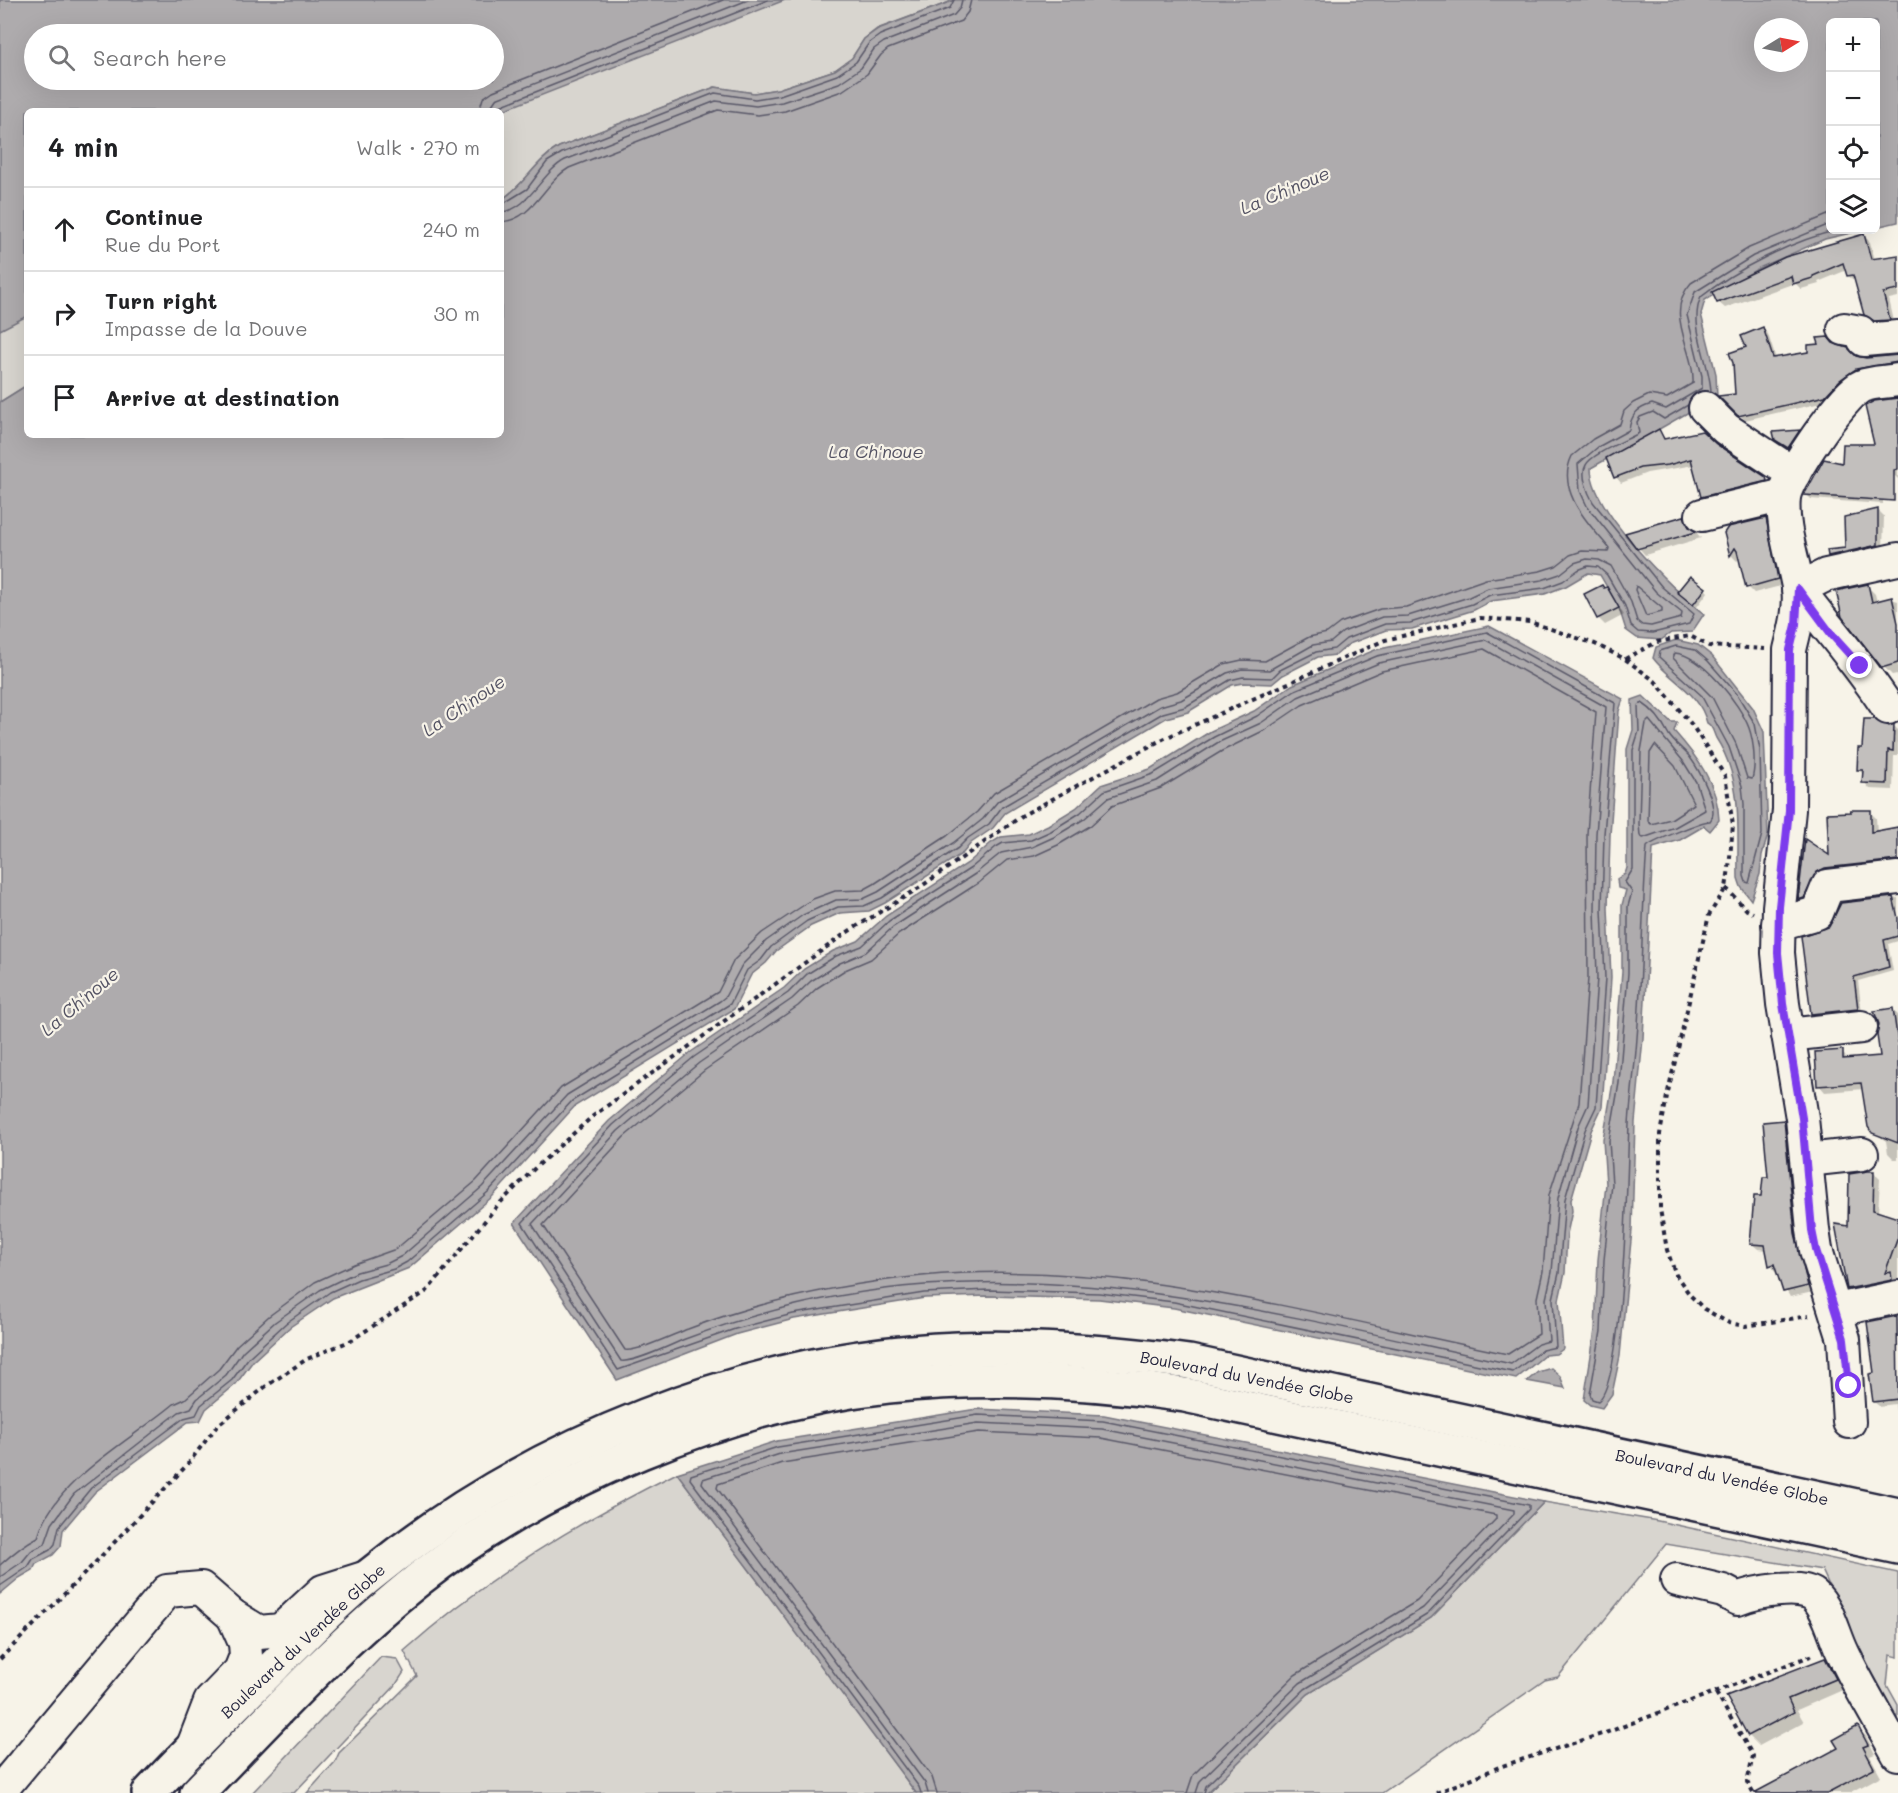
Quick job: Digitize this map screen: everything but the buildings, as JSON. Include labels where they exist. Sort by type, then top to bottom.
[{"type":"main road","name":"Boulevard du Vendée Globe","points":[[149,1793],[193,1746],[367,1577],[444,1520],[490,1492],[598,1435],[661,1409],[804,1368],[954,1349],[1030,1348],[1109,1352],[1189,1362],[1898,1515]]},
{"type":"main road","name":"Boulevard du Vendée Globe","points":[[197,1793],[331,1655],[375,1614],[422,1576],[500,1523],[557,1491],[672,1439],[809,1400],[887,1386],[1036,1379],[1110,1384],[1185,1395],[1898,1547]]},
{"type":"street","points":[[1844,329],[1860,332],[1864,340],[1898,337]]},
{"type":"street","points":[[1849,1422],[1844,1339],[1837,1310],[1816,1250],[1807,1160],[1778,953],[1778,924],[1789,810],[1790,650],[1796,625],[1798,589],[1786,526],[1789,485],[1812,442],[1861,386],[1898,380]]},
{"type":"street","points":[[1705,408],[1789,485]]},
{"type":"street","points":[[1702,515],[1789,485]]},
{"type":"street","points":[[1798,589],[1826,575],[1898,559]]},
{"type":"street","points":[[1798,589],[1832,635],[1860,666],[1888,708]]},
{"type":"street","points":[[1778,924],[1817,913],[1828,886],[1898,878]]},
{"type":"street","points":[[1788,1035],[1862,1027]]},
{"type":"street","points":[[1807,1160],[1862,1154]]},
{"type":"street","points":[[1837,1310],[1898,1297]]},
{"type":"street","points":[[0,1791],[167,1591],[201,1588],[233,1616],[259,1632],[281,1630],[323,1591],[367,1577]]},
{"type":"street","points":[[1677,1580],[1723,1591],[1738,1599],[1754,1592],[1802,1591],[1812,1594],[1820,1602],[1840,1645],[1898,1754]]},
{"type":"street","points":[[193,1746],[210,1702],[240,1671],[246,1656],[244,1643],[233,1616]]},
{"type":"path","points":[[0,1659],[188,1465],[217,1426],[265,1387],[307,1359],[350,1341],[427,1291],[497,1206],[593,1116],[846,933],[919,888],[1023,815],[1163,739],[1385,640],[1480,618],[1530,622],[1595,644],[1625,659],[1655,681],[1714,756],[1725,776],[1733,825],[1726,888],[1709,915],[1660,1134],[1660,1209],[1667,1250],[1676,1275],[1690,1295],[1704,1309],[1729,1323],[1745,1326],[1806,1317]]},
{"type":"path","points":[[1625,659],[1657,642],[1690,636],[1709,646],[1790,650]]},
{"type":"path","points":[[1436,1793],[1502,1766],[1608,1732],[1840,1645]]},
{"type":"path","points":[[1716,1693],[1753,1756],[1747,1782],[1752,1793]]},
{"type":"shaded area","points":[[0,0],[955,0],[877,29],[864,39],[852,58],[835,70],[778,89],[754,93],[715,87],[559,147],[543,159],[504,198],[504,108],[24,108],[24,387],[0,402]]},
{"type":"shaded area","points":[[677,1473],[916,1793],[307,1793],[335,1762],[339,1753],[417,1676],[404,1651],[468,1599],[534,1553],[604,1511]]},
{"type":"shaded area","points":[[1544,1502],[1658,1521],[1898,1573],[1898,1657],[1890,1655],[1887,1685],[1898,1705],[1898,1736],[1822,1570],[1666,1544],[1558,1677],[1545,1680],[1382,1793],[1207,1793],[1308,1694],[1431,1618]]},
{"type":"shaded area","points":[[381,1657],[397,1659],[404,1672],[395,1686],[294,1793],[252,1793]]},
{"type":"water","points":[[0,0],[785,0],[504,110],[504,108],[24,108],[24,318],[0,330]]},
{"type":"water","name":"La Ch'noue","points":[[955,0],[1898,0],[1898,222],[1880,226],[1880,18],[1826,18],[1826,234],[1847,234],[1825,239],[1759,268],[1705,300],[1701,314],[1716,374],[1717,396],[1591,468],[1595,485],[1604,505],[1618,526],[1672,586],[1704,614],[1692,632],[1671,633],[1661,640],[1637,638],[1626,630],[1619,608],[1600,575],[1588,573],[1566,586],[1545,594],[1491,601],[1474,610],[1412,629],[1386,630],[1349,644],[1336,655],[1318,657],[1283,675],[1272,684],[1232,685],[1188,712],[1166,718],[1005,813],[993,828],[971,843],[963,853],[885,903],[869,911],[840,913],[811,926],[776,951],[751,975],[734,1009],[575,1106],[492,1197],[409,1268],[333,1298],[290,1327],[253,1361],[236,1384],[206,1409],[200,1421],[188,1422],[95,1492],[63,1530],[61,1546],[53,1555],[36,1564],[33,1570],[0,1594],[0,402],[24,387],[24,438],[504,438],[504,198],[543,159],[559,147],[715,87],[754,93],[778,89],[835,70],[852,58],[864,39],[878,29]]},
{"type":"water","points":[[1489,626],[1623,699],[1619,711],[1610,835],[1608,908],[1611,978],[1602,1107],[1591,1131],[1571,1200],[1572,1211],[1567,1234],[1565,1273],[1559,1300],[1563,1349],[1556,1354],[1545,1355],[1516,1379],[1174,1308],[1099,1299],[988,1296],[925,1298],[794,1319],[737,1334],[617,1380],[514,1223],[609,1121],[691,1052],[784,988],[804,969],[833,951],[858,941],[886,916],[968,863],[1001,837],[1029,834],[1048,825],[1076,808],[1101,785],[1150,769],[1211,731],[1254,711],[1292,685],[1375,650]]},
{"type":"water","points":[[1676,640],[1698,645],[1712,656],[1753,708],[1764,732],[1768,835],[1762,855],[1760,874],[1751,900],[1741,887],[1738,878],[1737,806],[1735,788],[1725,754],[1698,703],[1653,658],[1656,647]]},
{"type":"water","points":[[1643,696],[1671,722],[1677,722],[1674,731],[1698,761],[1710,783],[1718,807],[1719,820],[1710,831],[1704,826],[1680,840],[1653,848],[1643,1038],[1635,1122],[1632,1230],[1620,1356],[1612,1394],[1602,1408],[1590,1405],[1584,1400],[1595,1330],[1598,1260],[1606,1184],[1603,1140],[1613,1082],[1622,972],[1622,905],[1626,890],[1618,888],[1617,879],[1625,874],[1627,868],[1627,749],[1633,730],[1632,700]]},
{"type":"water","points":[[1551,1368],[1560,1376],[1565,1388],[1527,1381],[1538,1372]]},
{"type":"water","points":[[977,1409],[1104,1415],[1544,1502],[1431,1618],[1308,1694],[1207,1793],[916,1793],[677,1473],[777,1441]]},
{"type":"route","points":[[1849,1386],[1844,1339],[1812,1230],[1811,1196],[1802,1118],[1783,1004],[1778,953],[1779,907],[1789,810],[1790,650],[1796,625],[1798,589],[1832,635],[1860,666]]}]
